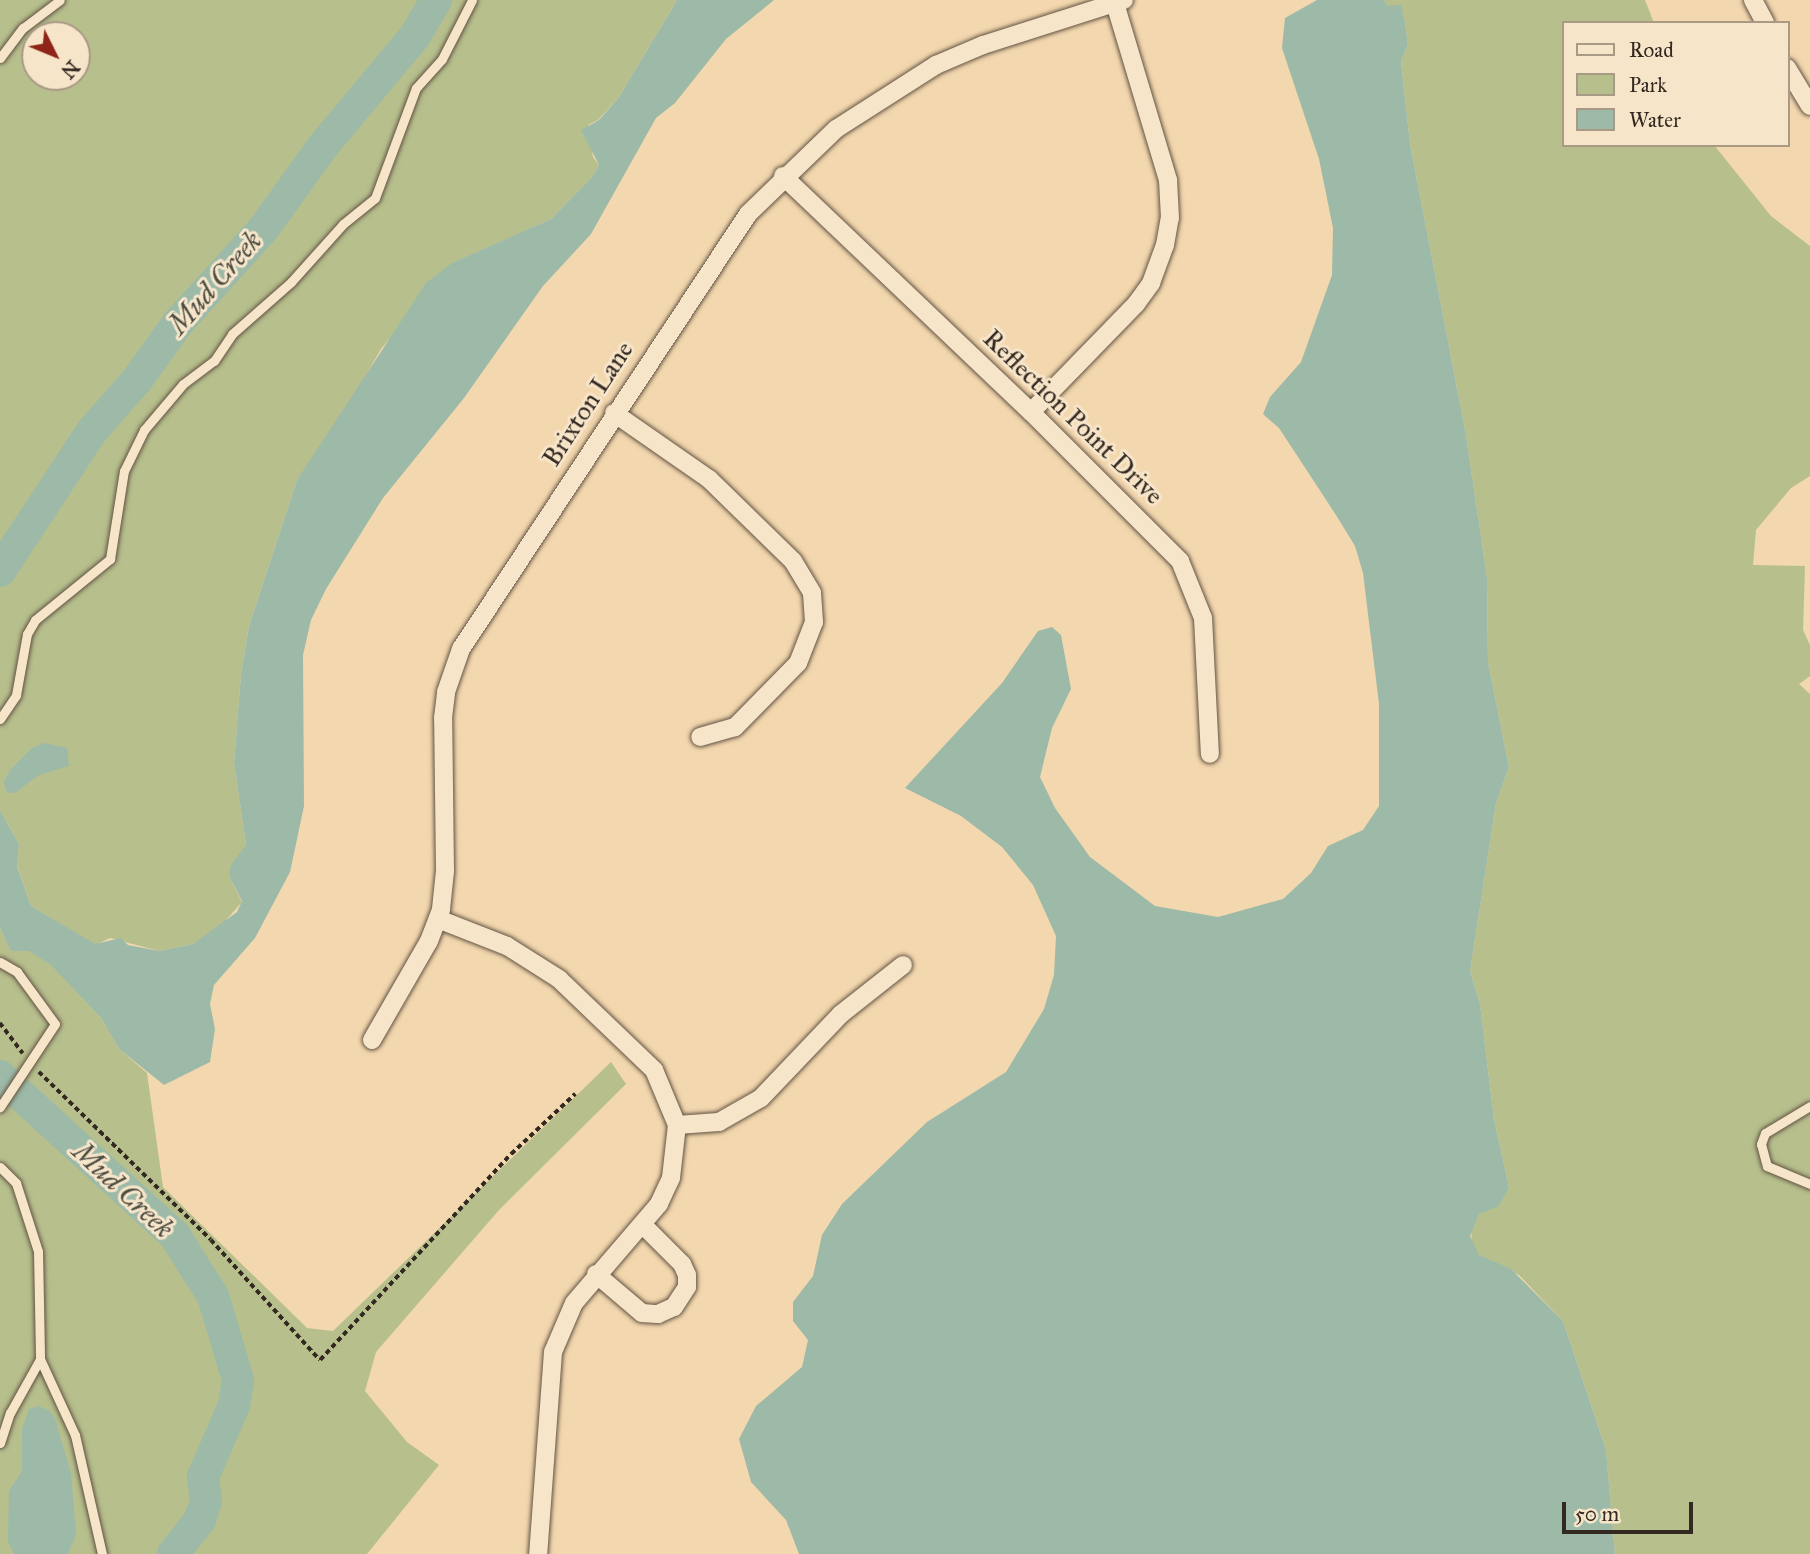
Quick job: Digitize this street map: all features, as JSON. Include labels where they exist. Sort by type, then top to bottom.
[{"type":"street","points":[[1753,0],[1764,21]]},
{"type":"street","points":[[1031,412],[1136,304],[1151,283],[1166,245],[1170,218],[1168,180],[1119,1]]},
{"type":"street","name":"Brixton Lane","points":[[372,1040],[438,919],[445,871],[443,718],[451,673],[477,620],[734,233],[783,176],[836,129],[936,65],[983,45],[1119,1]]},
{"type":"street","points":[[1789,71],[1810,106]]},
{"type":"street","name":"Reflection Point Drive","points":[[783,176],[1160,538],[1190,577],[1206,637],[1210,754]]},
{"type":"street","points":[[614,413],[709,479],[793,561],[812,593],[814,622],[797,663],[735,727],[700,737]]},
{"type":"street","points":[[438,919],[507,946],[559,979],[654,1070],[677,1125],[671,1178],[643,1225],[596,1274],[574,1303],[553,1352],[538,1554]]},
{"type":"street","points":[[677,1125],[719,1122],[761,1098],[833,1021],[902,965]]},
{"type":"street","points":[[596,1274],[642,1313],[658,1314],[674,1307],[687,1287],[687,1275],[675,1256],[643,1225]]},
{"type":"lane","points":[[0,58],[23,28],[60,0]]},
{"type":"lane","points":[[0,719],[16,695],[27,634],[35,620],[110,559],[124,471],[144,430],[183,384],[214,361],[232,334],[291,282],[337,229],[375,198],[416,88],[442,59],[472,0]]},
{"type":"lane","points":[[0,962],[17,972],[55,1024],[0,1107]]},
{"type":"lane","points":[[1810,1106],[1765,1133],[1761,1144],[1767,1166],[1810,1184]]},
{"type":"lane","points":[[0,1167],[16,1183],[38,1251],[40,1359],[75,1435],[102,1554]]},
{"type":"lane","points":[[0,1443],[25,1385],[40,1359]]},
{"type":"lane","points":[[25,1385],[38,1375],[50,1380]]},
{"type":"path","points":[[0,1023],[28,1067],[219,1249],[320,1360],[511,1154],[575,1094]]},
{"type":"green space","points":[[0,0],[677,0],[619,97],[598,120],[588,125],[593,157],[599,165],[592,177],[551,219],[453,263],[381,349],[339,422],[297,480],[249,626],[241,674],[234,763],[246,845],[229,876],[242,902],[220,927],[193,944],[159,951],[110,938],[95,945],[31,906],[17,865],[19,844],[0,810]]},
{"type":"green space","points":[[1384,0],[1645,0],[1653,21],[1562,21],[1562,147],[1716,147],[1771,216],[1810,246],[1810,476],[1791,488],[1756,530],[1753,565],[1805,566],[1803,630],[1810,645],[1810,676],[1799,684],[1810,694],[1810,1554],[1615,1554],[1606,1450],[1563,1321],[1519,1275],[1479,1255],[1472,1244],[1471,1230],[1479,1214],[1509,1187],[1494,1119],[1480,1004],[1470,971],[1496,804],[1509,767],[1488,662],[1487,578],[1466,435],[1410,144],[1401,61],[1408,45],[1405,21],[1401,6],[1388,6]]},
{"type":"green space","points":[[0,928],[11,950],[30,951],[51,964],[101,1018],[119,1049],[147,1073],[163,1187],[307,1328],[333,1331],[611,1062],[626,1084],[499,1210],[376,1352],[365,1391],[407,1442],[439,1465],[367,1554],[0,1554]]},
{"type":"water","points":[[677,0],[774,0],[726,39],[675,103],[656,118],[591,234],[543,286],[464,398],[383,498],[326,589],[311,620],[303,655],[304,806],[290,872],[255,938],[214,985],[210,1004],[215,1029],[210,1062],[164,1085],[119,1049],[101,1018],[51,965],[29,951],[11,951],[0,928],[0,810],[19,844],[17,866],[31,906],[95,944],[121,938],[128,945],[159,951],[193,944],[237,912],[242,901],[229,876],[231,865],[246,845],[234,763],[241,674],[249,626],[297,480],[426,283],[452,263],[551,219],[592,177],[599,165],[581,130],[599,120],[619,97]]},
{"type":"water","points":[[1317,0],[1384,0],[1388,6],[1401,5],[1408,45],[1401,61],[1410,144],[1466,435],[1487,578],[1488,662],[1509,767],[1496,804],[1470,971],[1480,1004],[1494,1119],[1509,1187],[1499,1206],[1479,1214],[1470,1236],[1479,1255],[1511,1269],[1563,1321],[1606,1450],[1615,1554],[799,1554],[786,1520],[751,1482],[739,1439],[756,1406],[802,1367],[808,1340],[793,1321],[793,1302],[813,1276],[822,1235],[842,1204],[927,1122],[1006,1072],[1044,1009],[1054,975],[1056,936],[1033,885],[1002,847],[961,816],[905,788],[1002,683],[1038,631],[1052,627],[1061,635],[1071,689],[1052,728],[1040,777],[1055,808],[1090,857],[1155,906],[1218,917],[1283,899],[1311,873],[1328,846],[1363,830],[1379,806],[1379,704],[1363,573],[1355,546],[1336,515],[1279,428],[1263,414],[1270,397],[1301,362],[1332,275],[1333,228],[1319,159],[1282,48],[1285,18]]},
{"type":"water","points":[[44,743],[67,748],[69,766],[39,775],[15,793],[7,792],[4,783],[9,771],[32,748]]},
{"type":"water","points":[[38,1406],[49,1410],[55,1419],[71,1473],[76,1534],[68,1554],[14,1554],[8,1541],[9,1491],[22,1471],[22,1430],[29,1409]]},
{"type":"waterway","name":"Mud Creek","points":[[0,571],[92,431],[137,380],[178,323],[264,228],[323,146],[415,36],[436,0]]},
{"type":"waterway","name":"Mud Creek","points":[[0,1076],[175,1236],[213,1296],[238,1380],[234,1405],[203,1477],[206,1501],[200,1520],[173,1554]]}]
